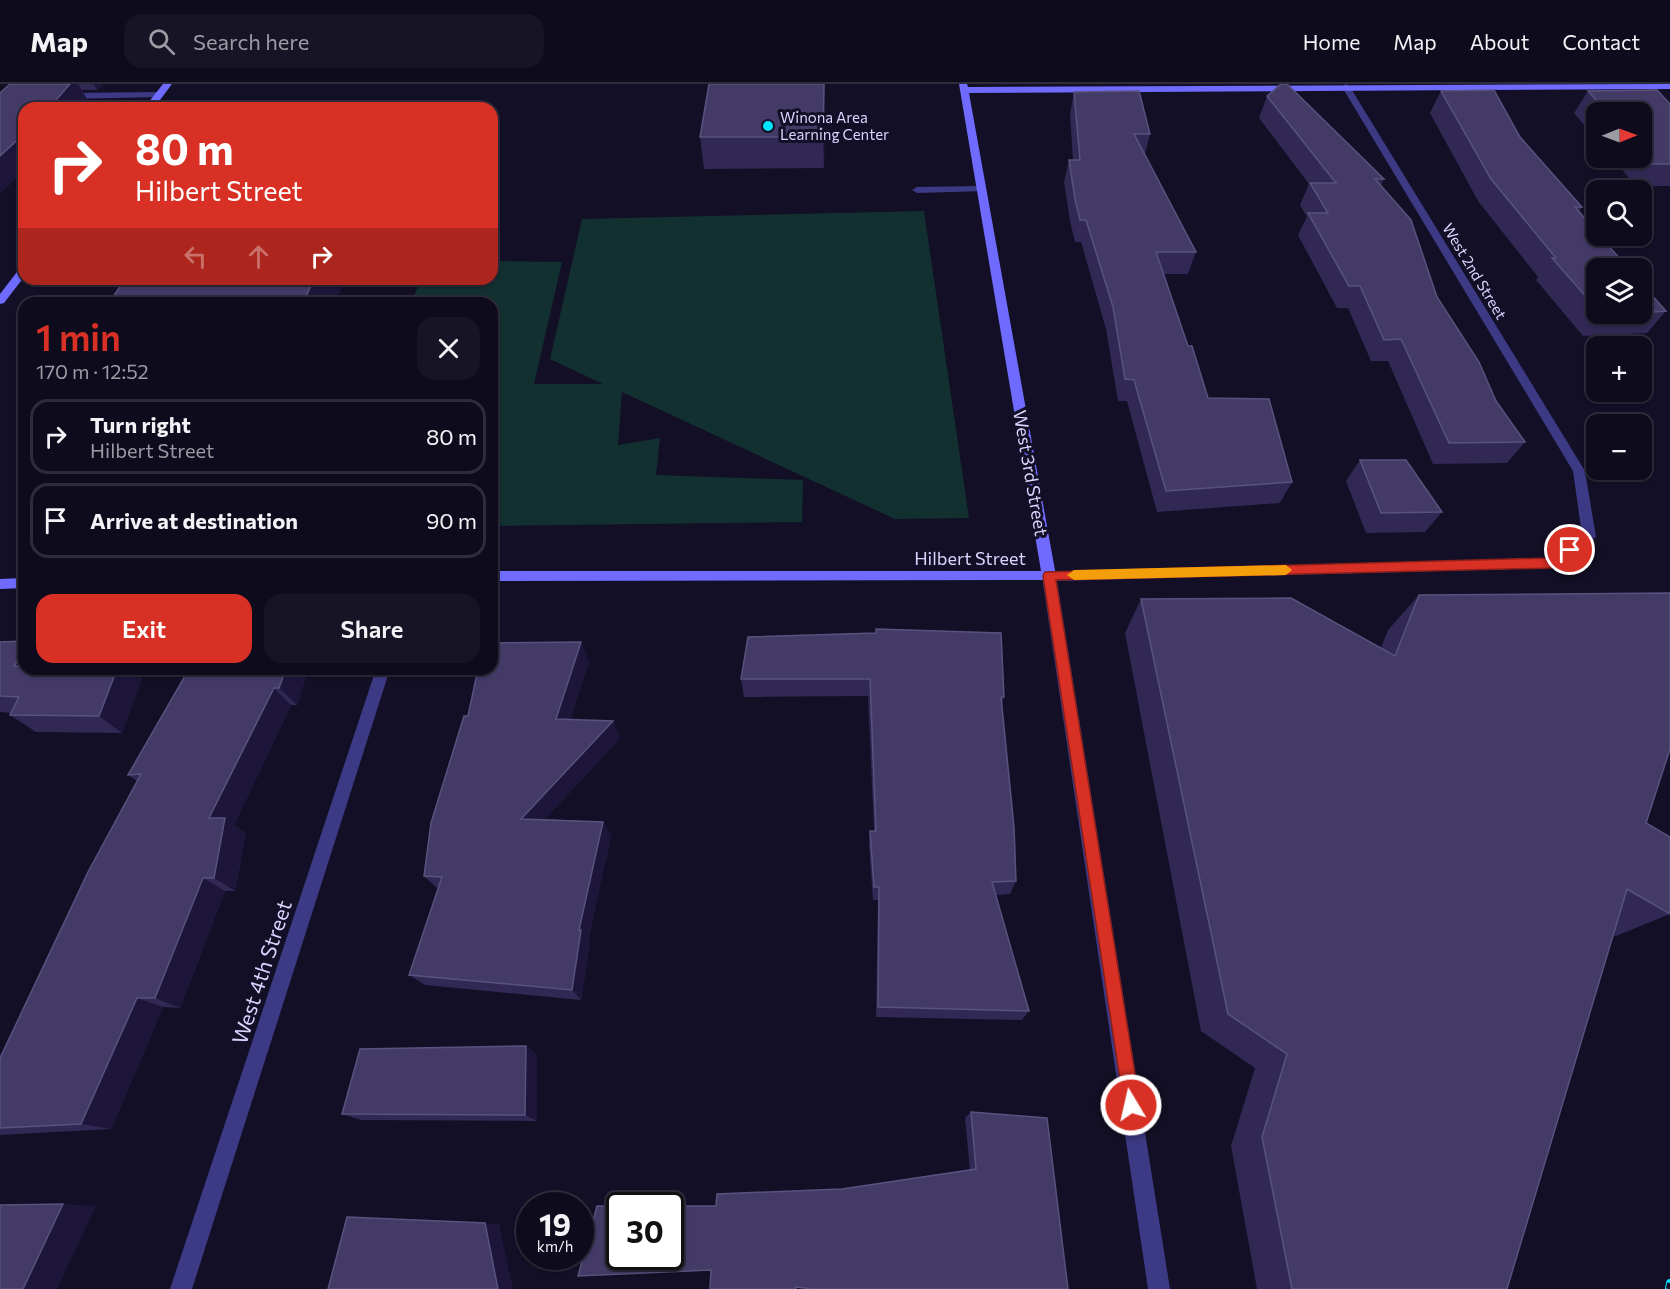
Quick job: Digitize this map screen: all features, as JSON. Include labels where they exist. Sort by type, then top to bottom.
[{"type":"street","points":[[154,102],[168,84]]},
{"type":"street","points":[[963,87],[1670,86]]},
{"type":"street","name":"West 3rd Street","points":[[963,87],[1049,576],[1159,1289]]},
{"type":"street","name":"West 2nd Street","points":[[1346,87],[1579,471]]},
{"type":"street","points":[[56,96],[159,96]]},
{"type":"street","points":[[917,190],[981,189]]},
{"type":"street","points":[[0,301],[18,278]]},
{"type":"street","name":"Hilbert Street","points":[[498,576],[1049,576],[1551,563],[1589,537],[1579,471]]},
{"type":"street","points":[[0,584],[18,583]]},
{"type":"street","name":"West 4th Street","points":[[181,1289],[381,675]]},
{"type":"green space","points":[[924,211],[969,518],[895,519],[622,392],[618,445],[660,438],[656,475],[803,480],[802,522],[498,526],[498,297],[414,297],[418,285],[498,285],[498,261],[562,262],[534,384],[603,384],[550,359],[582,219]]},
{"type":"building","points":[[10,84],[70,84],[54,102],[18,102],[18,140],[0,156],[0,93]]},
{"type":"building","name":"Winona Area Learning Center","points":[[709,84],[824,84],[823,137],[700,137]]},
{"type":"building","points":[[1281,84],[1287,84],[1384,179],[1375,179],[1411,220],[1437,297],[1479,362],[1496,401],[1525,442],[1449,443],[1401,339],[1384,340],[1360,286],[1349,286],[1308,213],[1328,213],[1310,183],[1336,183],[1267,96]]},
{"type":"building","points":[[1494,90],[1520,137],[1582,207],[1575,207],[1586,220],[1586,246],[1609,246],[1619,258],[1586,258],[1586,297],[1552,258],[1556,258],[1491,179],[1441,91]]},
{"type":"building","points":[[1657,90],[1670,104],[1670,164],[1652,164],[1652,102],[1598,102],[1588,91]]},
{"type":"building","points":[[1139,91],[1150,134],[1134,134],[1196,252],[1156,252],[1188,346],[1192,346],[1208,398],[1269,399],[1292,482],[1166,491],[1134,380],[1125,379],[1113,307],[1086,220],[1080,220],[1069,160],[1080,160],[1074,92]]},
{"type":"building","points":[[121,285],[311,285],[306,297],[113,297]]},
{"type":"building","points":[[1652,295],[1666,311],[1652,312]]},
{"type":"building","points":[[1360,460],[1406,460],[1442,512],[1381,513]]},
{"type":"building","points":[[1670,593],[1670,749],[1646,823],[1670,837],[1670,914],[1627,889],[1507,1289],[1292,1289],[1262,1137],[1287,1054],[1228,1014],[1141,599],[1291,598],[1395,656],[1419,595]]},
{"type":"building","points":[[876,629],[1001,633],[1004,697],[1001,697],[1014,827],[1016,881],[992,882],[1029,1011],[878,1007],[879,887],[874,887],[870,831],[876,831],[870,679],[741,679],[748,637],[876,633]]},
{"type":"building","points":[[18,641],[18,660],[14,666],[18,666],[18,675],[115,675],[99,716],[10,715],[19,697],[0,696],[0,642]]},
{"type":"building","points":[[581,642],[556,719],[613,721],[521,819],[603,822],[579,930],[581,930],[572,990],[409,975],[442,877],[424,876],[431,823],[464,716],[468,716],[477,675],[498,675],[498,643]]},
{"type":"building","points":[[186,675],[284,675],[279,688],[274,688],[209,818],[225,818],[214,878],[203,878],[155,998],[137,998],[81,1124],[0,1128],[0,1058],[88,872],[141,774],[128,775]]},
{"type":"building","points":[[526,1046],[525,1115],[342,1114],[360,1049]]},
{"type":"building","points":[[971,1112],[1047,1118],[1068,1289],[812,1289],[796,1287],[796,1289],[710,1289],[711,1270],[578,1276],[580,1270],[594,1270],[594,1217],[597,1206],[606,1206],[606,1270],[684,1270],[684,1206],[716,1206],[717,1194],[842,1189],[976,1169]]},
{"type":"building","points":[[63,1204],[23,1289],[0,1289],[0,1205]]},
{"type":"building","points":[[347,1217],[485,1223],[498,1289],[328,1289]]},
{"type":"railway","points":[[1669,1289],[1670,1283]]},
{"type":"slow traffic","points":[[1074,575],[1286,570]]},
{"type":"place","name":"Winona Area Learning Center","points":[[768,126]]},
{"type":"route","points":[[1131,1105],[1049,576],[1551,563],[1570,550]]}]
